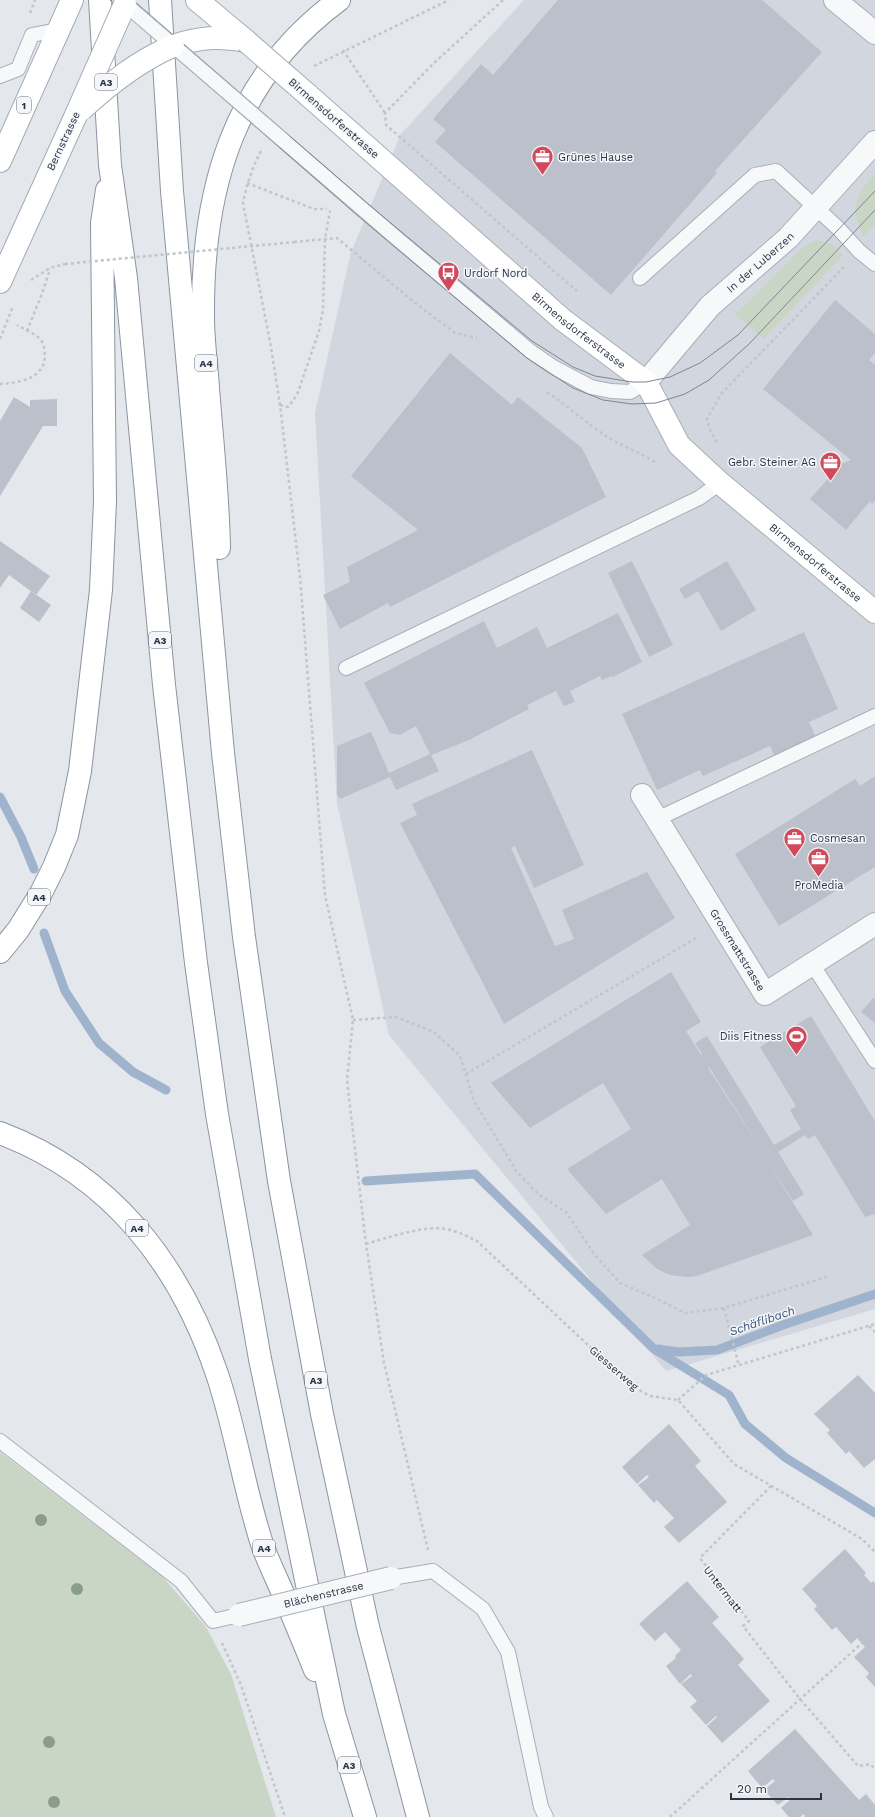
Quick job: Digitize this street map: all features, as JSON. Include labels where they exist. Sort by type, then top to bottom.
[{"type":"main road","name":"1","points":[[0,161],[72,0]]},
{"type":"main road","name":"A3","points":[[100,0],[110,165],[126,278],[164,685],[196,963],[216,1106],[260,1359],[334,1714],[365,1817]]},
{"type":"main road","name":"A3","points":[[160,0],[172,192],[223,754],[244,937],[278,1181],[322,1414],[368,1627],[418,1817]]},
{"type":"main road","name":"A4","points":[[223,754],[219,534],[203,317],[205,241],[218,176],[230,140],[246,105],[278,58],[297,37],[339,0]]},
{"type":"main road","name":"Bernstrasse","points":[[0,282],[76,115],[124,2]]},
{"type":"main road","name":"Birmensdorferstrasse","points":[[205,4],[563,320],[646,382],[679,445],[720,483],[875,612]]},
{"type":"main road","points":[[76,115],[100,92],[152,55],[173,46],[204,38],[222,37],[246,41]]},
{"type":"main road","name":"A4","points":[[0,952],[22,924],[41,893],[54,867],[67,835],[80,771],[102,568],[105,501],[102,223],[110,165]]},
{"type":"main road","name":"A4","points":[[0,1133],[52,1157],[88,1182],[122,1211],[150,1244],[172,1275],[195,1315],[217,1374],[263,1548],[334,1714]]},
{"type":"street","points":[[835,0],[875,33]]},
{"type":"street","name":"In der Luberzen","points":[[646,382],[710,306],[788,238],[875,142]]},
{"type":"street","name":"Grossmattstrasse","points":[[642,795],[765,994],[875,924]]},
{"type":"street","name":"Blächenstrasse","points":[[239,1615],[392,1578]]},
{"type":"lane","points":[[124,2],[394,236],[530,351],[553,367],[591,387],[611,391],[630,392],[646,382]]},
{"type":"lane","points":[[0,76],[18,69],[32,35],[58,30]]},
{"type":"lane","points":[[640,278],[755,174],[776,171],[859,251],[875,264]]},
{"type":"lane","points":[[346,668],[699,498],[720,483]]},
{"type":"lane","points":[[657,819],[875,716]]},
{"type":"lane","points":[[812,964],[875,1061]]},
{"type":"lane","points":[[0,1442],[181,1581],[212,1621]]},
{"type":"lane","points":[[433,1572],[483,1609],[508,1652],[541,1807],[546,1817]]},
{"type":"lane","name":"Blächenstrasse","points":[[392,1578],[433,1572]]},
{"type":"lane","name":"Blächenstrasse","points":[[212,1621],[239,1615]]},
{"type":"path","points":[[384,113],[433,64],[503,0]]},
{"type":"path","points":[[343,50],[384,113],[386,125],[576,291]]},
{"type":"path","points":[[247,183],[314,209],[330,209],[325,239],[323,309],[319,331],[297,395],[288,407],[280,405],[300,577],[325,895],[353,1020],[347,1080],[366,1244],[384,1363],[433,1572]]},
{"type":"path","points":[[27,330],[43,291],[50,268],[66,264],[338,238],[414,302],[455,332],[481,338]]},
{"type":"path","points":[[720,448],[707,419],[721,394],[859,251]]},
{"type":"path","points":[[0,384],[17,383],[29,379],[40,371],[45,358],[44,346],[40,339],[17,325]]},
{"type":"path","points":[[544,390],[568,406],[595,429],[617,443],[640,453],[663,468]]},
{"type":"path","points":[[466,1074],[722,923]]},
{"type":"path","points":[[353,1020],[396,1017],[434,1032],[460,1056],[474,1101],[517,1172],[537,1193],[567,1213],[594,1254],[620,1283],[654,1297],[685,1314],[724,1308],[827,1277]]},
{"type":"path","name":"Giesserweg","points":[[366,1244],[414,1231],[444,1228],[460,1233],[477,1241],[637,1389],[650,1396],[678,1400]]},
{"type":"path","points":[[724,1308],[738,1366]]},
{"type":"path","points":[[875,1324],[706,1375],[678,1400],[734,1464],[862,1539],[875,1552]]},
{"type":"path","points":[[869,1326],[875,1332]]},
{"type":"path","name":"Untermatt","points":[[771,1486],[700,1558],[749,1621],[743,1626],[800,1699],[858,1766],[870,1764],[875,1769]]},
{"type":"path","points":[[212,1621],[242,1684],[285,1817]]},
{"type":"path","points":[[670,1817],[862,1643]]},
{"type":"shaded area","points":[[524,0],[875,0],[875,1309],[666,1371],[389,1035],[337,803],[315,413],[351,252],[401,134]]},
{"type":"green space","points":[[875,173],[875,224],[864,236],[856,218],[856,203],[863,188]]},
{"type":"green space","points":[[818,240],[833,245],[843,255],[764,339],[735,314],[801,249]]},
{"type":"green space","points":[[0,1452],[163,1577],[206,1627],[231,1674],[276,1817],[0,1817]]},
{"type":"building","points":[[558,0],[762,0],[822,52],[715,171],[717,173],[611,295],[435,142],[446,130],[433,119],[481,64],[493,75]]},
{"type":"building","points":[[835,300],[875,334],[875,353],[869,360],[875,365],[875,500],[872,504],[870,501],[846,530],[810,499],[841,464],[851,460],[763,389]]},
{"type":"building","points":[[450,353],[512,405],[518,397],[582,448],[606,497],[390,607],[388,603],[340,629],[323,595],[350,582],[347,567],[418,530],[351,476]]},
{"type":"building","points":[[14,397],[30,407],[30,400],[57,399],[57,426],[43,426],[0,496],[0,421]]},
{"type":"building","points":[[0,541],[50,576],[36,595],[9,575],[0,588]]},
{"type":"building","points":[[632,561],[673,645],[649,657],[608,573]]},
{"type":"building","points":[[727,561],[756,610],[721,631],[698,591],[685,599],[679,589]]},
{"type":"building","points":[[31,591],[51,605],[39,622],[20,608]]},
{"type":"building","points":[[618,613],[642,662],[613,677],[612,676],[602,680],[600,676],[570,691],[575,702],[564,706],[556,691],[527,705],[529,709],[469,740],[431,755],[439,771],[396,790],[390,777],[340,799],[337,794],[337,746],[371,732],[389,773],[430,754],[416,726],[400,735],[390,733],[364,683],[484,621],[497,648],[537,627],[547,648]]},
{"type":"building","points":[[804,632],[838,709],[809,722],[818,742],[777,761],[770,746],[703,776],[700,770],[657,790],[622,714]]},
{"type":"building","points":[[532,750],[584,865],[534,888],[515,846],[511,848],[555,946],[574,939],[562,910],[647,872],[675,918],[504,1024],[400,823],[417,815],[412,804]]},
{"type":"building","points":[[875,776],[875,867],[779,926],[735,854],[855,779],[860,786]]},
{"type":"building","points":[[671,972],[701,1022],[686,1031],[701,1055],[702,1054],[695,1043],[707,1036],[774,1145],[801,1129],[790,1110],[796,1106],[760,1047],[811,1016],[875,1121],[875,1214],[865,1217],[815,1135],[808,1139],[805,1135],[778,1152],[804,1194],[793,1201],[766,1159],[813,1235],[697,1276],[688,1277],[670,1275],[657,1269],[642,1255],[690,1225],[662,1179],[606,1214],[567,1169],[631,1129],[603,1083],[530,1128],[491,1083]],"holes":[[[709,1067],[763,1152],[708,1068]]]},
{"type":"building","points":[[873,998],[875,999],[875,1023],[861,1012]]},
{"type":"building","points":[[858,1375],[875,1393],[875,1459],[864,1468],[849,1451],[846,1454],[827,1433],[830,1430],[814,1414]]},
{"type":"building","points":[[669,1424],[701,1461],[695,1466],[727,1502],[679,1543],[664,1527],[674,1518],[657,1500],[654,1503],[638,1485],[649,1477],[647,1475],[637,1484],[622,1467]]},
{"type":"building","points":[[845,1549],[866,1573],[864,1575],[871,1583],[873,1581],[875,1583],[875,1687],[866,1677],[869,1673],[854,1657],[865,1647],[857,1638],[851,1644],[836,1627],[832,1630],[814,1609],[817,1606],[802,1589]]},
{"type":"building","points":[[687,1581],[719,1617],[712,1623],[744,1659],[738,1665],[770,1701],[722,1743],[707,1726],[717,1717],[716,1716],[706,1725],[690,1707],[697,1701],[681,1684],[692,1676],[691,1674],[680,1684],[666,1666],[676,1658],[675,1656],[681,1650],[665,1632],[655,1641],[639,1624]]},
{"type":"building","points":[[795,1729],[859,1800],[866,1794],[875,1805],[875,1817],[804,1817],[804,1814],[800,1817],[789,1817],[781,1808],[791,1799],[788,1797],[778,1805],[764,1790],[775,1781],[773,1779],[762,1788],[748,1771]]},
{"type":"waterway","points":[[0,797],[21,837],[34,869]]},
{"type":"waterway","points":[[44,933],[65,991],[99,1043],[133,1072],[166,1090]]},
{"type":"waterway","points":[[366,1181],[475,1174],[654,1349],[729,1395],[745,1424],[786,1458],[875,1513]]},
{"type":"waterway","name":"Schäflibach","points":[[658,1349],[679,1352],[717,1350],[783,1325],[875,1294]]},
{"type":"tram line","points":[[110,0],[358,216],[527,358],[573,388],[603,400],[632,404],[656,403],[685,394],[709,380],[749,344],[875,210]]},
{"type":"tram line","points":[[133,0],[368,204],[532,341],[573,367],[595,376],[632,382],[646,382],[670,377],[700,363],[738,335],[875,191]]},
{"type":"place","name":"Grünes Hause","points":[[543,176]]},
{"type":"place","name":"Urdorf Nord","points":[[449,292]]},
{"type":"place","name":"Gebr. Steiner AG","points":[[831,482]]},
{"type":"place","name":"Cosmesan","points":[[794,858]]},
{"type":"place","name":"ProMedia","points":[[819,878]]},
{"type":"place","name":"Diis Fitness","points":[[797,1056]]}]
